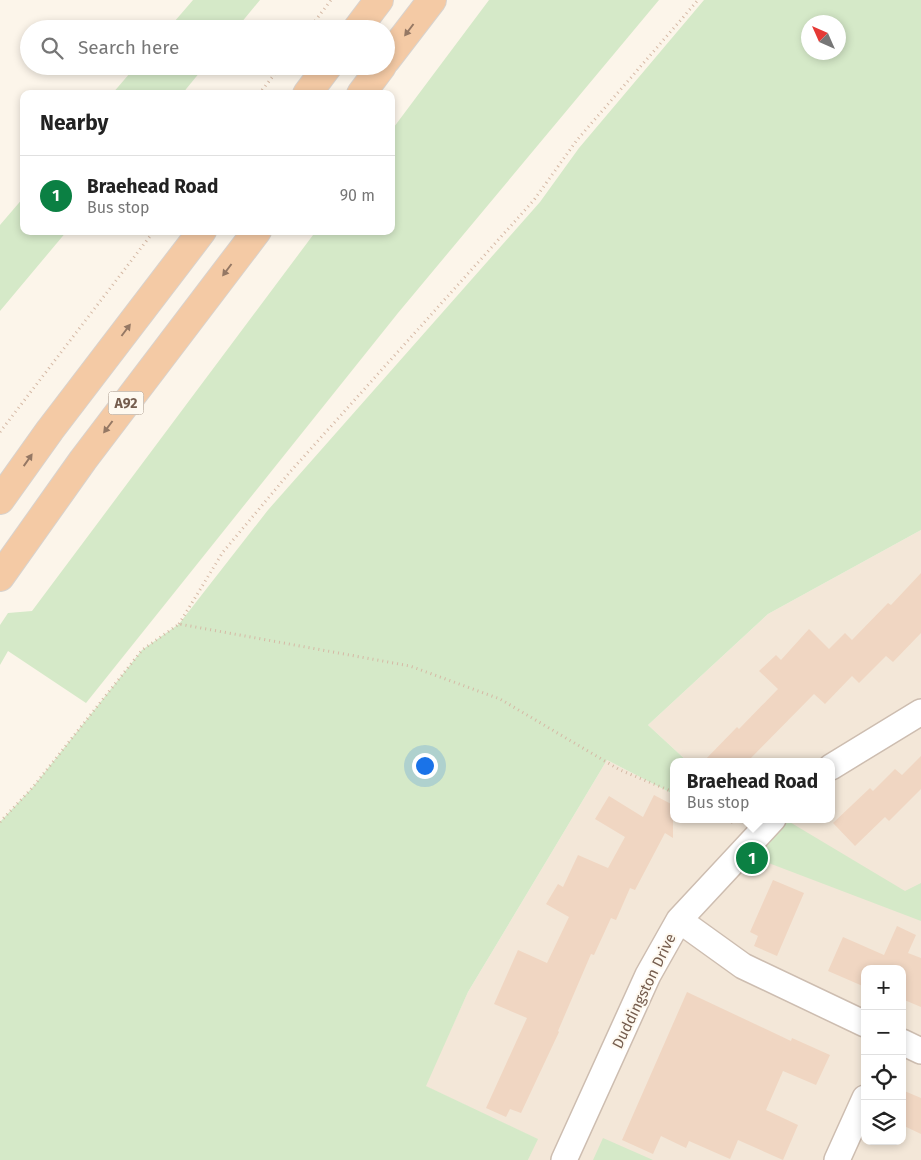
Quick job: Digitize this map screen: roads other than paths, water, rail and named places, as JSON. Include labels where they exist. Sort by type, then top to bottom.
[{"type":"highway","points":[[364,20],[379,0]]},
{"type":"highway","points":[[395,48],[432,0]]},
{"type":"highway","points":[[310,90],[321,75]]},
{"type":"highway","points":[[364,90],[375,75]]},
{"type":"highway","points":[[0,500],[50,430],[199,235]]},
{"type":"highway","name":"A92","points":[[0,577],[83,460],[253,235]]},
{"type":"street","points":[[835,765],[921,712]]},
{"type":"street","name":"Duddingston Drive","points":[[564,1160],[648,975],[679,920],[769,823]]},
{"type":"street","points":[[679,920],[743,966],[861,1022]]},
{"type":"street","points":[[906,1044],[921,1051]]},
{"type":"street","points":[[837,1160],[864,1100]]},
{"type":"place","name":"Braehead Road","points":[[752,858]]}]
